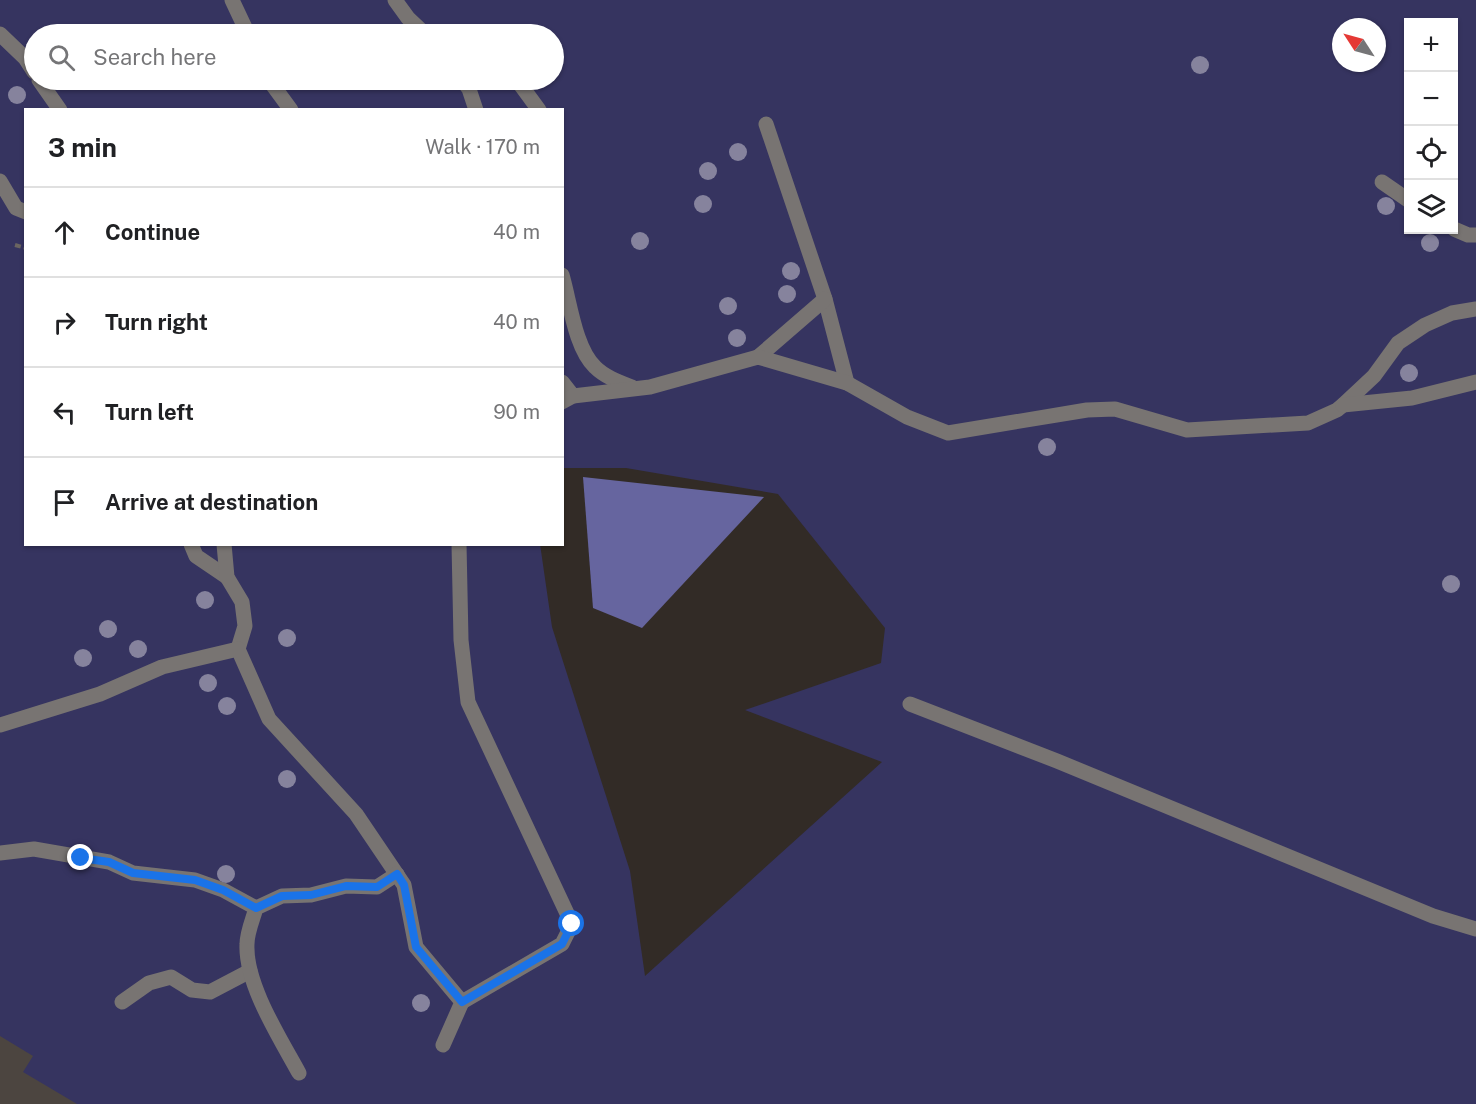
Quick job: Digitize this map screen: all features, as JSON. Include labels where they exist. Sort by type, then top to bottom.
[{"type":"street","points":[[232,0],[243,24]]},
{"type":"street","points":[[395,0],[414,24]]},
{"type":"street","points":[[0,33],[24,57]]},
{"type":"street","points":[[46,90],[59,108]]},
{"type":"street","points":[[277,90],[290,108]]},
{"type":"street","points":[[469,90],[475,108]]},
{"type":"street","points":[[524,90],[538,108]]},
{"type":"street","points":[[766,124],[825,299],[847,382]]},
{"type":"street","points":[[0,180],[16,208],[24,211]]},
{"type":"street","points":[[1382,182],[1404,197]]},
{"type":"street","points":[[1458,231],[1468,235],[1476,235]]},
{"type":"street","points":[[564,282],[582,350],[595,368],[615,380],[636,388]]},
{"type":"street","points":[[568,399],[650,387],[758,357],[825,299]]},
{"type":"street","points":[[758,357],[847,382],[908,417],[948,433],[1087,410],[1115,409],[1187,430],[1308,423],[1343,405],[1374,376],[1398,343],[1425,325],[1452,313],[1476,309]]},
{"type":"street","points":[[1343,405],[1412,398],[1476,382]]},
{"type":"street","points":[[192,546],[196,556],[227,577],[242,602],[246,626],[238,649],[269,719],[356,814],[397,874],[404,885],[416,947],[462,1002]]},
{"type":"street","points":[[224,546],[227,577]]},
{"type":"street","points":[[443,1045],[462,1002],[562,944],[572,924],[468,702],[461,639],[459,546]]},
{"type":"street","points":[[0,725],[100,694],[162,667],[238,649]]},
{"type":"street","points":[[910,704],[1057,761],[1433,916],[1476,929]]},
{"type":"street","points":[[0,853],[34,849],[109,862],[133,873],[195,880],[223,890],[256,908]]},
{"type":"street","points":[[256,908],[282,896],[311,895],[346,886],[377,887],[397,874]]},
{"type":"street","points":[[256,908],[247,944],[250,972],[267,1016],[299,1073]]},
{"type":"street","points":[[122,1002],[150,983],[171,977],[192,990],[210,992],[250,972]]},
{"type":"path","points":[[15,245],[24,247]]},
{"type":"shaded area","points":[[0,0],[1476,0],[1476,1104],[0,1104]]},
{"type":"shaded area","points":[[583,477],[764,497],[642,628],[593,608]]},
{"type":"building","points":[[0,1036],[33,1056],[23,1072],[77,1104],[0,1104]]},
{"type":"route","points":[[81,858],[109,862],[133,873],[195,880],[223,890],[256,908],[282,896],[311,895],[346,886],[377,887],[397,874],[404,885],[416,947],[462,1002],[562,944],[572,924]]}]
